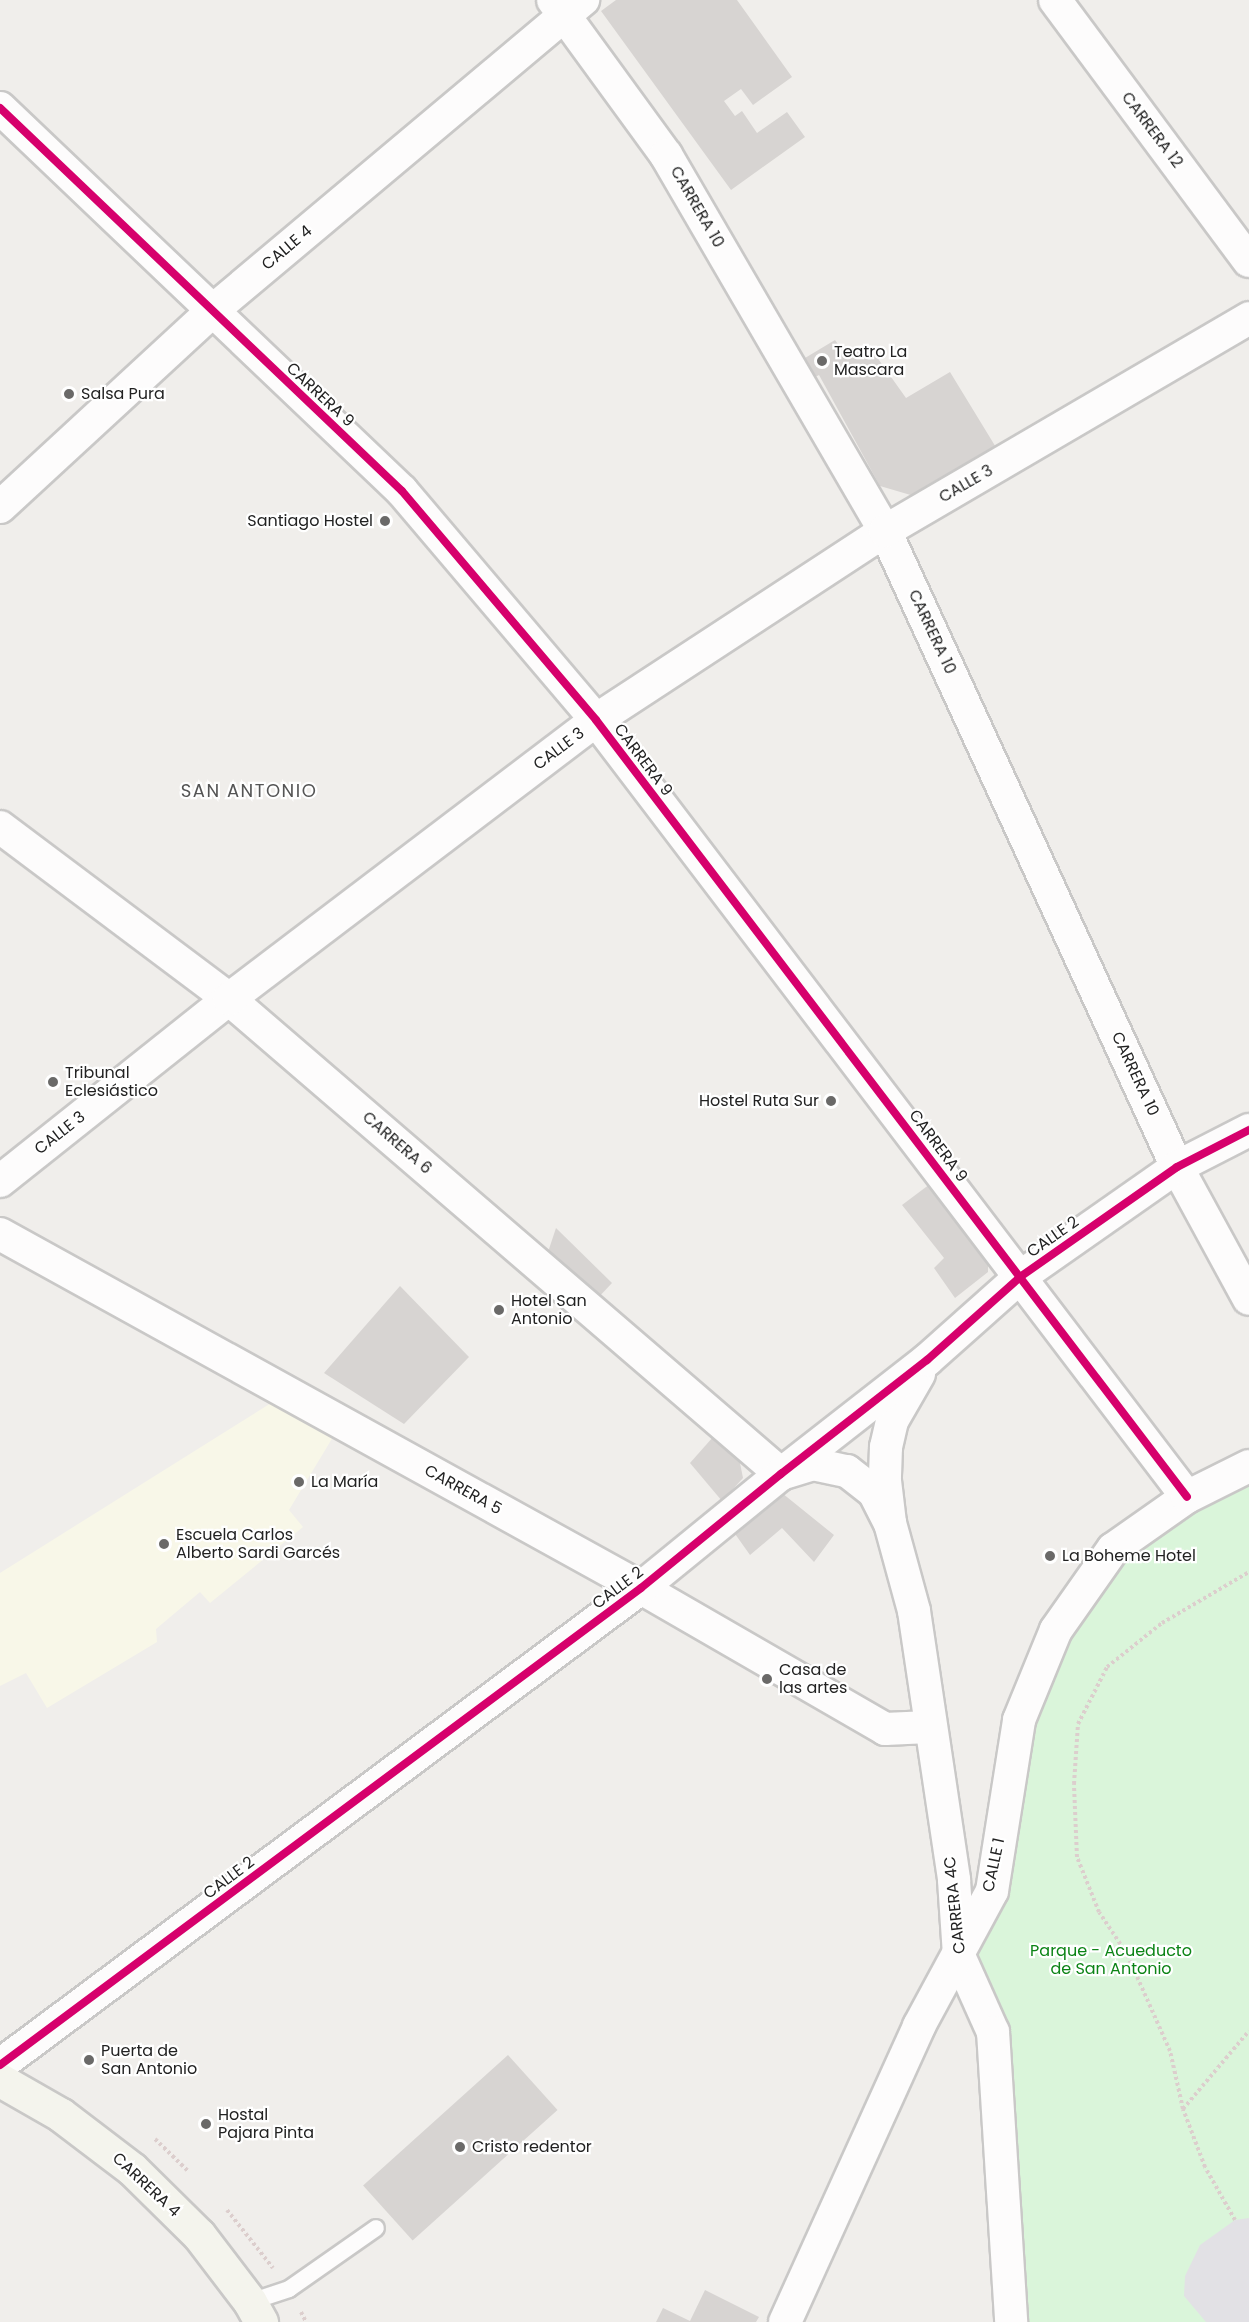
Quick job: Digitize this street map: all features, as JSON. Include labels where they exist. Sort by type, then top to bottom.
[{"type":"main road","name":"CARRERA 4","points":[[0,2080],[61,2115],[132,2169],[199,2235],[256,2312]]},
{"type":"street","name":"CARRERA 12","points":[[1055,0],[1249,261]]},
{"type":"street","name":"CALLE 4","points":[[0,507],[211,312],[567,5]]},
{"type":"street","name":"CARRERA 10","points":[[567,5],[666,155],[885,531],[1177,1167],[1249,1299]]},
{"type":"street","name":"CARRERA 9","points":[[0,108],[211,312],[402,491],[596,720],[1187,1497]]},
{"type":"street","name":"CALLE 3","points":[[0,1180],[229,999],[596,720],[885,531],[1249,318]]},
{"type":"street","name":"CARRERA 6","points":[[0,827],[229,999],[781,1474]]},
{"type":"street","name":"CALLE 2","points":[[0,2065],[641,1588],[781,1474],[927,1360],[1020,1277],[1177,1167],[1249,1130]]},
{"type":"street","name":"CARRERA 5","points":[[0,1234],[641,1588],[885,1729],[929,1727]]},
{"type":"street","name":"CARRERA 4C","points":[[927,1360],[892,1421],[886,1447],[885,1481],[890,1523],[914,1611],[929,1727],[954,1880],[959,1956],[993,2032],[1011,2322]]},
{"type":"street","name":"CARRERA 4C","points":[[781,1474],[813,1464],[847,1471],[874,1492],[890,1523]]},
{"type":"street","name":"CALLE 1","points":[[785,2322],[919,2026],[959,1956],[992,1891],[1019,1720],[1056,1630],[1113,1549],[1187,1497],[1249,1466]]},
{"type":"lane","points":[[256,2312],[376,2228]]},
{"type":"path","points":[[1235,2220],[1204,2167],[1183,2109],[1170,2051],[1127,1954],[1099,1912],[1077,1857],[1074,1784],[1078,1724],[1107,1667],[1162,1623],[1249,1572]]},
{"type":"path","points":[[1183,2109],[1249,2031]]},
{"type":"shaded area","name":"Escuela Carlos Alberto Sardi Garcés","points":[[279,1398],[336,1432],[289,1510],[303,1527],[210,1603],[200,1592],[156,1629],[157,1642],[47,1708],[26,1673],[0,1686],[0,1573]]},
{"type":"shaded area","points":[[1249,2218],[1249,2322],[1206,2322],[1184,2296],[1185,2276],[1200,2245],[1235,2220]]},
{"type":"green space","name":"Parque - Acueducto de San Antonio","points":[[1249,1466],[1249,2322],[1011,2322],[993,2032],[959,1956],[992,1891],[1019,1720],[1113,1549]]},
{"type":"building","points":[[616,0],[737,0],[792,77],[753,105],[741,89],[724,101],[735,116],[742,111],[757,133],[787,112],[805,137],[731,190],[601,11]]},
{"type":"building","points":[[835,340],[848,358],[869,346],[906,398],[950,372],[997,449],[914,496],[880,486],[819,375],[806,382],[795,364]]},
{"type":"building","points":[[930,1184],[988,1261],[988,1272],[955,1298],[934,1268],[944,1258],[902,1205]]},
{"type":"building","points":[[556,1228],[612,1283],[596,1300],[547,1255]]},
{"type":"building","points":[[400,1286],[469,1357],[404,1424],[324,1373]]},
{"type":"building","points":[[713,1437],[739,1458],[743,1478],[722,1501],[690,1463]]},
{"type":"building","points":[[777,1489],[834,1535],[814,1562],[782,1528],[750,1555],[733,1531]]},
{"type":"building","name":"Cristo redentor","points":[[508,2055],[558,2110],[413,2240],[363,2185]]},
{"type":"building","points":[[705,2290],[759,2317],[756,2322],[656,2322],[663,2308],[690,2321]]},
{"type":"cycle path","points":[[0,108],[402,491],[596,720],[1187,1497]]},
{"type":"cycle path","points":[[0,2065],[641,1588],[781,1474],[927,1360],[1020,1277],[1177,1167],[1249,1130]]},
{"type":"place","name":"Teatro La Mascara","points":[[822,361]]},
{"type":"place","name":"Salsa Pura","points":[[69,394]]},
{"type":"place","name":"Santiago Hostel","points":[[385,521]]},
{"type":"place","name":"Tribunal Eclesiástico","points":[[53,1082]]},
{"type":"place","name":"Hostel Ruta Sur","points":[[831,1101]]},
{"type":"place","name":"Hotel San Antonio","points":[[499,1310]]},
{"type":"place","name":"La María","points":[[299,1482]]},
{"type":"place","name":"Escuela Carlos Alberto Sardi Garcés","points":[[164,1544]]},
{"type":"place","name":"La Boheme Hotel","points":[[1050,1556]]},
{"type":"place","name":"Casa de las artes","points":[[767,1679]]},
{"type":"place","name":"Puerta de San Antonio","points":[[89,2060]]},
{"type":"place","name":"Hostal Pajara Pinta","points":[[206,2124]]},
{"type":"place","name":"Cristo redentor","points":[[460,2147]]},
{"type":"district","name":"SAN ANTONIO","points":[[249,791]]}]
